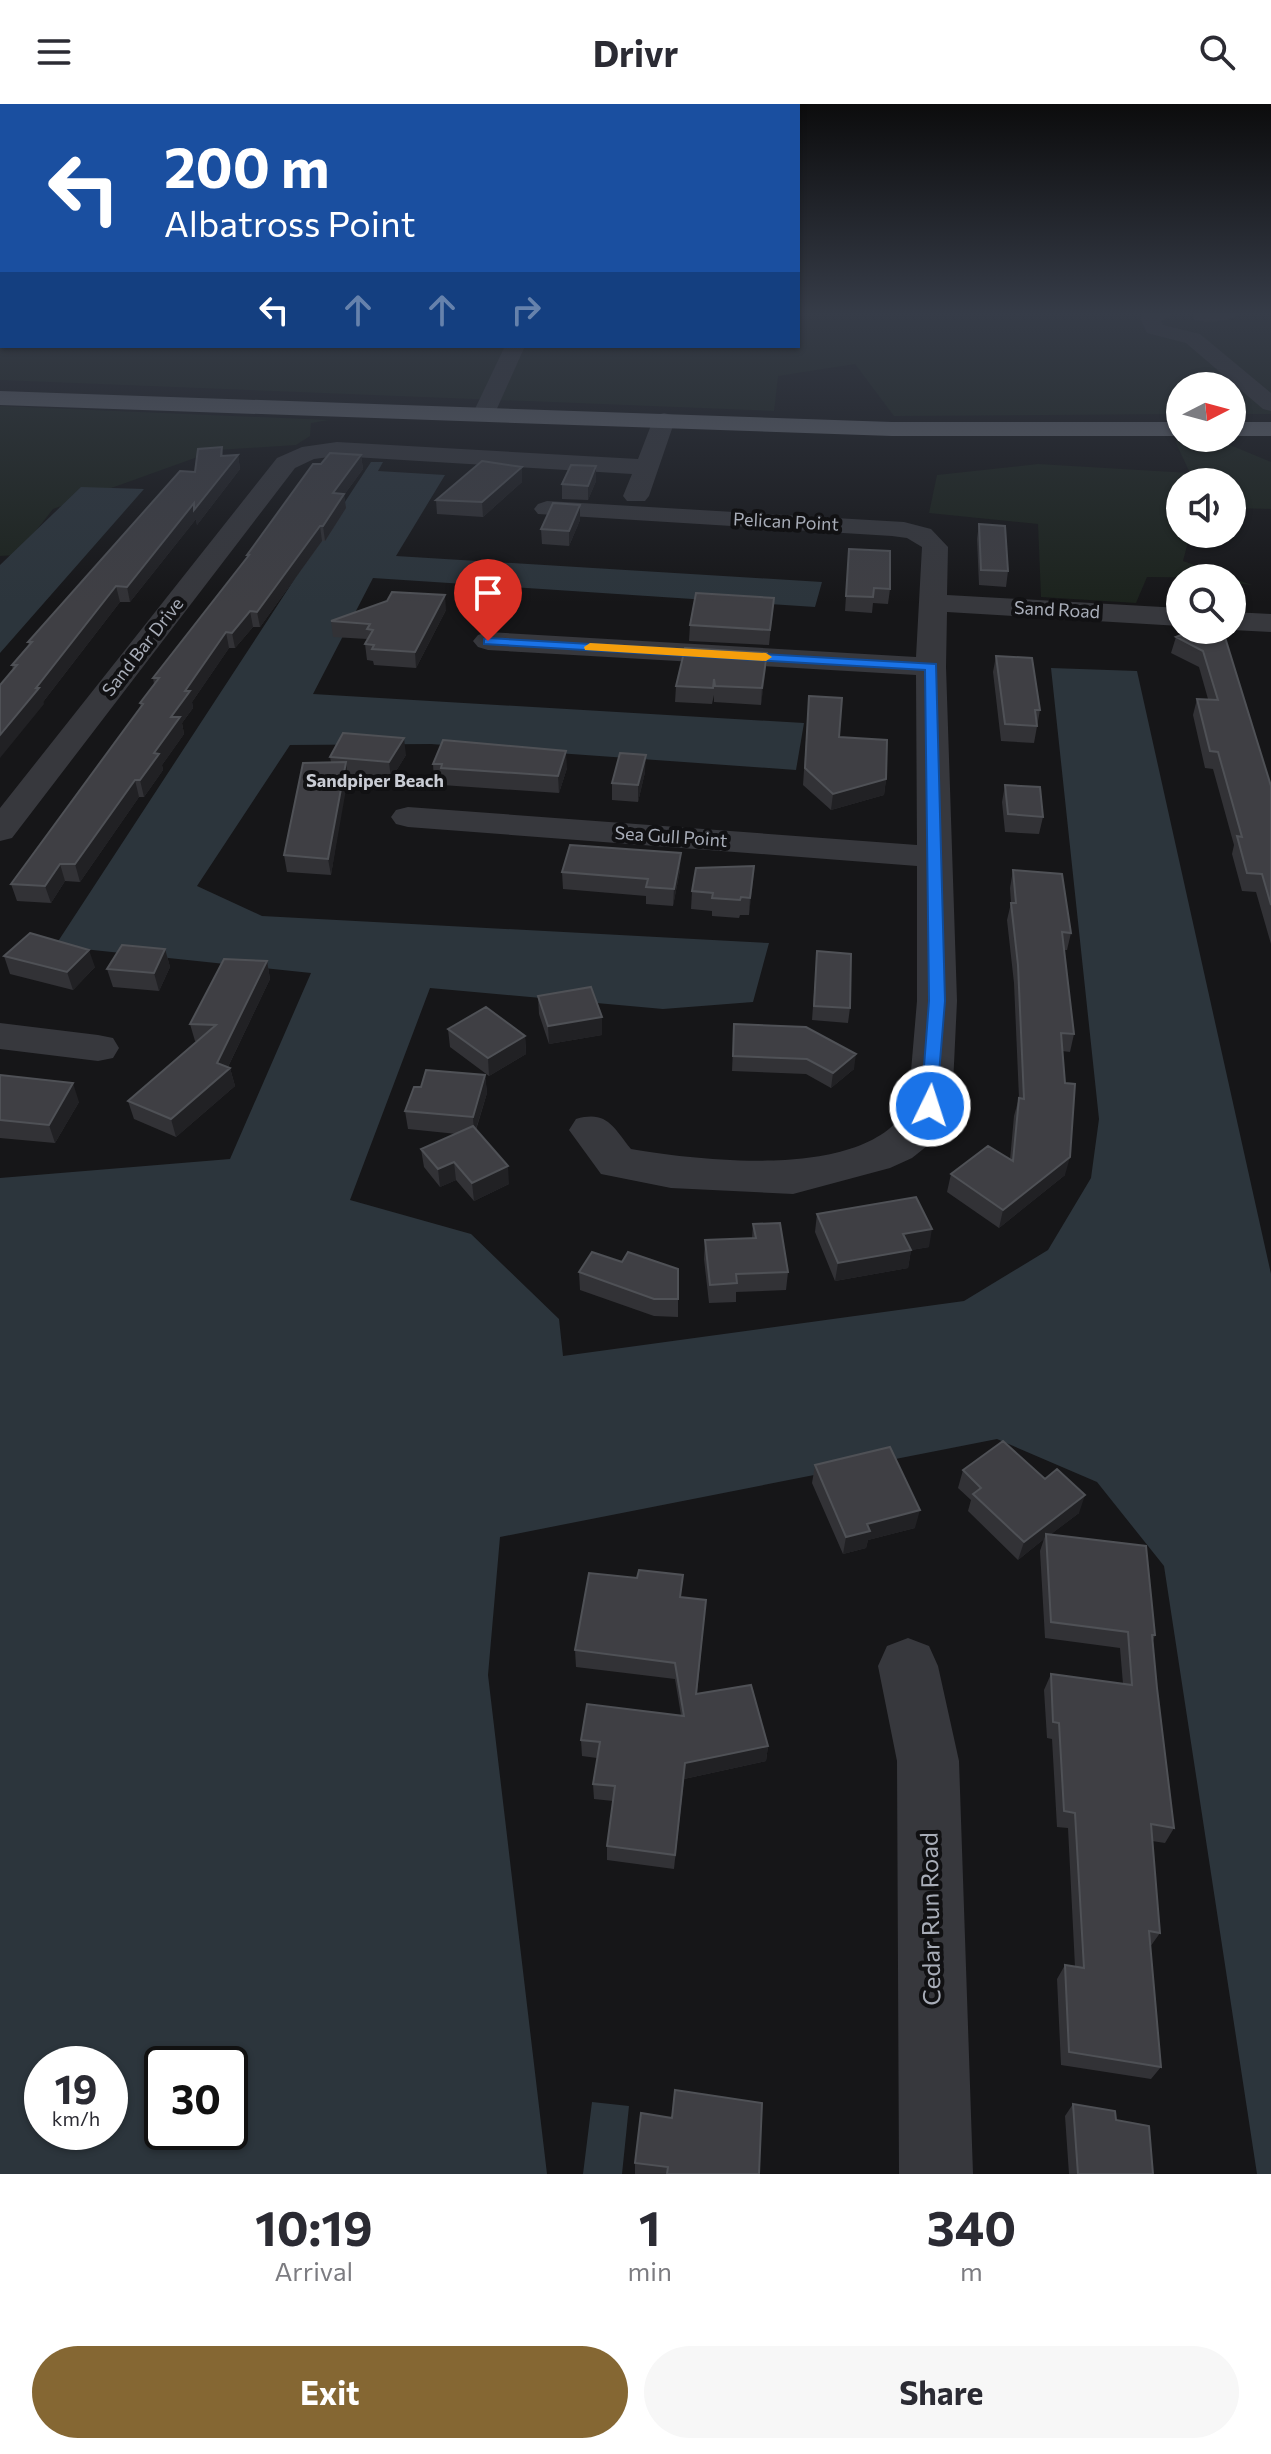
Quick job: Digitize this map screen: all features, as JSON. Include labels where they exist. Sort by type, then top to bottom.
[{"type":"highway","points":[[374,410],[892,429],[1166,429]]},
{"type":"highway","points":[[1246,429],[1271,429]]},
{"type":"street","points":[[630,513],[664,420]]},
{"type":"street","name":"Sand Bar Drive","points":[[0,831],[286,463],[308,452],[337,449],[645,467]]},
{"type":"street","name":"Pelican Point","points":[[547,509],[892,528],[917,532],[930,539],[935,547],[933,603]]},
{"type":"street","points":[[591,1130],[617,1163],[671,1172],[793,1178],[874,1157],[896,1147],[917,1131],[930,1106],[937,1001],[931,667],[933,603]]},
{"type":"street","name":"Sand Road","points":[[933,603],[1166,616]]},
{"type":"street","points":[[1246,622],[1270,625]]},
{"type":"street","points":[[488,641],[931,667]]},
{"type":"street","name":"Sea Gull Point","points":[[408,817],[934,857]]},
{"type":"street","points":[[0,1036],[98,1048]]},
{"type":"street","name":"Cedar Run Road","points":[[908,1666],[928,1761],[936,2174]]},
{"type":"shaded area","points":[[0,410],[85,410],[329,420],[311,423],[310,436],[296,445],[217,450],[53,509],[17,555],[0,556]]},
{"type":"shaded area","points":[[889,410],[1166,410],[1166,414],[894,416]]},
{"type":"shaded area","points":[[1246,410],[1271,410],[1271,414],[1246,414]]},
{"type":"shaded area","points":[[1180,452],[1246,452],[1271,462],[1271,509],[1246,508],[1246,468],[1188,468]]},
{"type":"shaded area","points":[[371,462],[383,462],[378,471],[445,475],[396,556],[822,582],[815,607],[373,578],[313,694],[804,723],[796,770],[431,744],[290,745],[197,886],[262,916],[769,943],[753,1002],[663,1009],[430,988],[350,1200],[471,1234],[559,1319],[563,1356],[964,1301],[1048,1250],[1091,1178],[1099,1119],[1051,668],[1137,671],[1271,1274],[1271,2174],[1257,2174],[1164,1566],[1097,1482],[997,1439],[500,1537],[488,1675],[547,2174],[0,2174],[0,1178],[230,1159],[311,973],[55,946]]},
{"type":"shaded area","points":[[1038,464],[1166,472],[1166,548],[1186,548],[1183,561],[1192,564],[1166,564],[1166,577],[1147,577],[1136,603],[1041,597],[1038,524],[929,513],[937,475]]},
{"type":"shaded area","points":[[81,487],[144,489],[0,653],[0,565]]},
{"type":"shaded area","points":[[592,2102],[629,2106],[622,2174],[583,2174]]},
{"type":"building","points":[[222,447],[221,456],[238,455],[194,510],[194,503],[127,587],[116,586],[0,735],[0,685],[32,642],[28,642],[180,471],[195,472],[198,449]]},
{"type":"building","points":[[330,453],[361,455],[333,493],[344,494],[257,612],[250,611],[232,633],[226,632],[185,691],[190,691],[171,717],[180,717],[154,753],[159,754],[140,780],[135,780],[75,864],[60,864],[45,886],[11,884],[143,704],[140,703],[159,678],[153,678],[249,555],[313,464],[321,464]]},
{"type":"building","points":[[482,461],[522,467],[482,502],[436,500]]},
{"type":"building","points":[[571,465],[596,466],[588,486],[562,484]]},
{"type":"building","points":[[553,503],[580,505],[569,531],[541,529]]},
{"type":"building","points":[[979,524],[1005,526],[1008,571],[981,570]]},
{"type":"building","points":[[849,549],[890,551],[890,589],[874,588],[873,597],[846,596]]},
{"type":"building","points":[[392,592],[445,595],[415,652],[372,649],[374,645],[365,644],[373,630],[367,629],[370,624],[331,621],[387,601]]},
{"type":"building","points":[[696,593],[774,598],[770,630],[690,625]]},
{"type":"building","points":[[1190,644],[1227,644],[1271,786],[1271,905],[1262,874],[1247,873],[1237,836],[1242,837],[1218,752],[1210,751],[1197,699],[1218,700],[1203,651]]},
{"type":"building","points":[[685,648],[767,653],[762,688],[715,686],[714,679],[713,688],[676,686]]},
{"type":"building","points":[[996,656],[1032,658],[1040,710],[1035,710],[1037,726],[1005,724]]},
{"type":"building","points":[[809,696],[842,698],[839,737],[887,740],[886,779],[833,794],[805,768]]},
{"type":"building","points":[[343,733],[404,738],[389,762],[330,757]]},
{"type":"building","points":[[443,740],[566,751],[558,776],[441,768],[442,764],[433,764]]},
{"type":"building","points":[[620,753],[646,755],[638,785],[612,783]]},
{"type":"building","points":[[346,762],[328,859],[284,855],[303,763]]},
{"type":"building","points":[[1005,785],[1040,787],[1043,817],[1008,814]]},
{"type":"building","points":[[570,845],[681,853],[674,889],[646,887],[648,879],[562,872]]},
{"type":"building","points":[[754,866],[750,898],[712,898],[713,893],[692,891],[696,868]]},
{"type":"building","points":[[1013,870],[1062,874],[1071,933],[1062,932],[1074,1034],[1061,1033],[1065,1083],[1075,1084],[1070,1157],[1003,1210],[951,1174],[988,1146],[1013,1161],[1019,1098],[1024,1099],[1018,965],[1011,903],[1016,903]]},
{"type":"building","points":[[30,933],[89,950],[67,972],[4,956]]},
{"type":"building","points":[[122,945],[165,949],[154,973],[107,969]]},
{"type":"building","points":[[817,951],[851,954],[850,1008],[814,1006]]},
{"type":"building","points":[[224,959],[267,961],[217,1063],[230,1068],[171,1119],[128,1101],[216,1025],[190,1024]]},
{"type":"building","points":[[591,987],[602,1017],[548,1026],[538,996]]},
{"type":"building","points":[[486,1007],[525,1036],[488,1058],[448,1029]]},
{"type":"building","points":[[734,1024],[806,1027],[856,1054],[833,1073],[807,1059],[733,1056]]},
{"type":"building","points":[[426,1070],[485,1075],[473,1117],[405,1111],[414,1087],[421,1087]]},
{"type":"building","points":[[0,1075],[73,1083],[49,1125],[0,1120]]},
{"type":"building","points":[[473,1126],[508,1166],[472,1183],[454,1162],[438,1169],[421,1149]]},
{"type":"building","points":[[916,1197],[932,1229],[903,1234],[911,1250],[838,1263],[817,1214]]},
{"type":"building","points":[[780,1223],[788,1272],[736,1274],[737,1283],[710,1285],[705,1240],[756,1238],[753,1224]]},
{"type":"building","points":[[592,1252],[622,1262],[628,1252],[678,1269],[678,1299],[654,1299],[579,1272]]},
{"type":"building","points":[[1003,1441],[1045,1479],[1057,1469],[1085,1495],[1024,1542],[973,1494],[981,1488],[963,1470]]},
{"type":"building","points":[[890,1447],[920,1510],[867,1524],[870,1531],[846,1537],[815,1465]]},
{"type":"building","points":[[1046,1534],[1146,1546],[1157,1688],[1174,1828],[1151,1824],[1160,1933],[1149,1931],[1161,2067],[1069,2052],[1065,1965],[1084,1968],[1075,1813],[1064,1811],[1059,1723],[1053,1722],[1051,1674],[1132,1685],[1128,1632],[1051,1622]]},
{"type":"building","points":[[639,1570],[683,1575],[680,1597],[706,1600],[696,1694],[751,1685],[768,1746],[685,1763],[675,1855],[607,1846],[615,1786],[593,1784],[600,1742],[581,1740],[587,1704],[684,1716],[675,1663],[575,1650],[589,1573],[637,1578]]},
{"type":"building","points":[[675,2090],[762,2103],[759,2174],[667,2174],[668,2167],[635,2163],[641,2113],[672,2118]]},
{"type":"building","points":[[1073,2104],[1115,2111],[1116,2120],[1149,2126],[1153,2174],[1078,2174]]},
{"type":"slow traffic","points":[[590,647],[766,657]]},
{"type":"district","name":"Sandpiper Beach","points":[[375,781]]},
{"type":"route","points":[[488,641],[931,667],[937,1001],[930,1106]]}]
